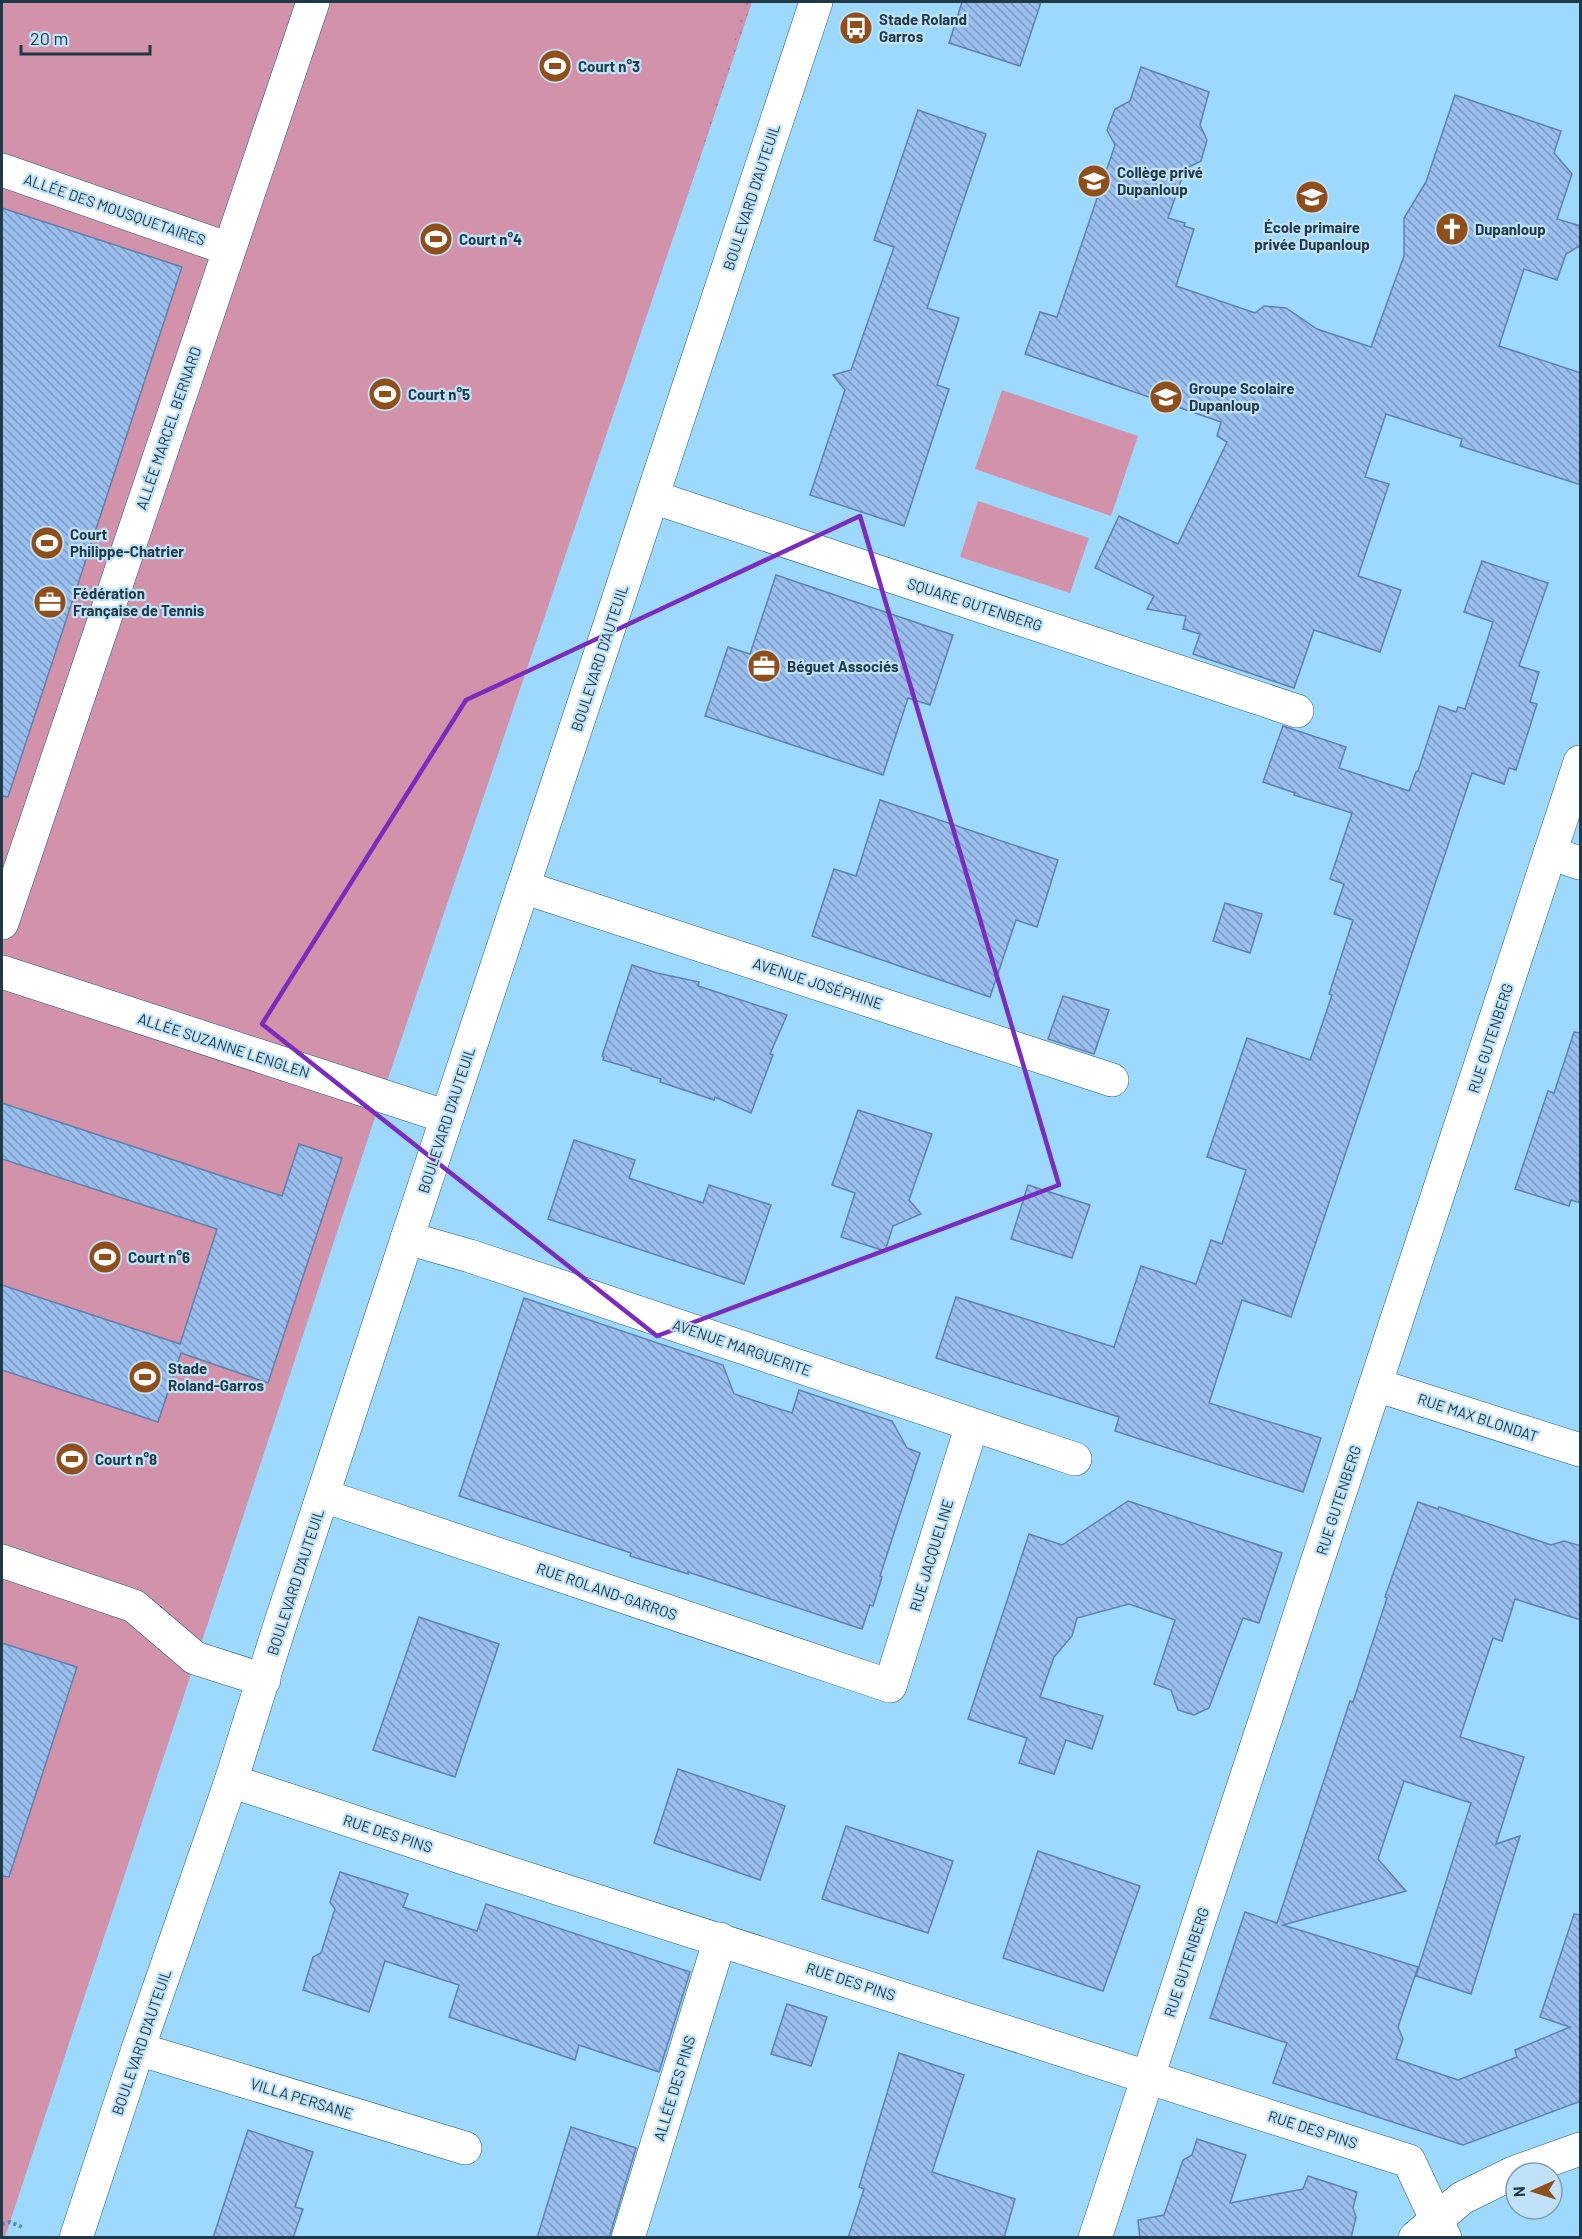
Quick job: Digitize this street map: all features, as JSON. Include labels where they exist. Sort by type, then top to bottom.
[{"type":"street","name":"ALLÉE MARCEL BERNARD","points":[[2,923],[313,2]]},
{"type":"street","name":"BOULEVARD D'AUTEUIL","points":[[76,2238],[138,2049],[231,1781],[407,1238],[816,2]]},
{"type":"street","name":"ALLÉE DES MOUSQUETAIRES","points":[[2,170],[230,249]]},
{"type":"street","name":"SQUARE GUTENBERG","points":[[653,497],[1297,711]]},
{"type":"street","name":"RUE GUTENBERG","points":[[1095,2238],[1376,1385],[1565,858],[1581,762]]},
{"type":"street","name":"AVENUE JOSÉPHINE","points":[[523,887],[1112,1080]]},
{"type":"street","name":"ALLÉE SUZANNE LENGLEN","points":[[2,972],[447,1117]]},
{"type":"street","name":"AVENUE MARGUERITE","points":[[407,1238],[471,1256],[1076,1459]]},
{"type":"street","name":"RUE MAX BLONDAT","points":[[1376,1385],[1581,1450]]},
{"type":"street","name":"RUE JACQUELINE","points":[[890,1686],[972,1425]]},
{"type":"street","name":"RUE ROLAND-GARROS","points":[[324,1496],[890,1686]]},
{"type":"street","points":[[2,1561],[134,1606],[195,1658],[264,1680]]},
{"type":"street","name":"RUE DES PINS","points":[[231,1781],[494,1868],[1409,2161],[1432,2231]]},
{"type":"street","name":"ALLÉE DES PINS","points":[[628,2238],[720,1939]]},
{"type":"street","name":"VILLA PERSANE","points":[[138,2049],[465,2148]]},
{"type":"street","points":[[1432,2231],[1462,2198],[1513,2173],[1581,2149]]},
{"type":"path","points":[[2,2224],[10,2222],[22,2227]]},
{"type":"highlighted area","points":[[860,516],[1059,1185],[657,1336],[262,1024],[466,700]]},
{"type":"shaded area","name":"Stade Roland-Garros","points":[[2,2],[746,2],[687,197],[382,1096],[5,2237],[2,2238]]},
{"type":"shaded area","points":[[739,2],[752,2],[687,197]]},
{"type":"shaded area","points":[[1002,390],[1138,436],[1111,516],[975,469]]},
{"type":"shaded area","points":[[978,501],[1089,538],[1070,593],[960,557]]},
{"type":"building","points":[[962,2],[1041,2],[1020,66],[949,43]]},
{"type":"building","points":[[1141,67],[1209,92],[1200,125],[1207,140],[1201,161],[1185,169],[1168,218],[1185,223],[1184,226],[1194,229],[1176,286],[1255,313],[1264,306],[1286,308],[1317,329],[1371,347],[1404,256],[1404,218],[1426,182],[1455,95],[1561,131],[1554,153],[1572,174],[1557,219],[1581,226],[1581,245],[1566,254],[1557,280],[1524,269],[1499,346],[1581,373],[1581,485],[1460,446],[1462,439],[1386,414],[1365,477],[1389,484],[1358,576],[1401,590],[1380,652],[1314,630],[1294,688],[1193,654],[1200,634],[1183,629],[1186,616],[1147,609],[1154,596],[1095,568],[1119,516],[1178,544],[1227,442],[1217,436],[1221,422],[1025,354],[1040,312],[1057,317],[1115,145],[1107,130],[1115,109],[1130,101]]},
{"type":"building","points":[[918,110],[986,134],[927,308],[959,318],[937,385],[949,389],[904,526],[810,495],[845,390],[833,375],[851,370],[894,247],[874,240]]},
{"type":"building","name":"Court Philippe-Chatrier","points":[[2,208],[182,267],[8,797],[2,796]]},
{"type":"building","points":[[1482,561],[1548,583],[1519,666],[1539,672],[1530,702],[1537,704],[1516,770],[1509,768],[1504,784],[1472,773],[1291,1317],[1242,1300],[1209,1403],[1321,1438],[1303,1492],[1115,1431],[1119,1417],[936,1358],[956,1297],[1114,1347],[1141,1266],[1196,1284],[1211,1240],[1222,1244],[1246,1170],[1207,1157],[1247,1038],[1310,1060],[1332,995],[1329,994],[1353,920],[1334,914],[1344,884],[1330,879],[1352,813],[1294,795],[1295,793],[1263,782],[1283,726],[1346,747],[1339,768],[1409,791],[1418,771],[1439,706],[1456,712],[1458,707],[1465,709],[1493,622],[1464,612]]},
{"type":"building","points":[[776,575],[953,635],[930,705],[908,698],[883,775],[705,716],[728,647],[750,654]]},
{"type":"building","points":[[880,800],[1058,860],[1037,927],[1016,920],[990,997],[812,936],[834,869],[856,876]]},
{"type":"building","points":[[1225,903],[1262,914],[1250,953],[1213,941]]},
{"type":"building","points":[[632,965],[699,982],[698,986],[787,1015],[770,1054],[773,1055],[751,1113],[715,1097],[714,1100],[660,1082],[661,1079],[631,1070],[631,1068],[603,1060],[602,1056]]},
{"type":"building","points":[[1063,996],[1109,1010],[1094,1054],[1048,1039]]},
{"type":"building","points":[[1574,1032],[1581,1033],[1581,1203],[1571,1200],[1569,1206],[1515,1189],[1548,1091],[1554,1093]]},
{"type":"building","points":[[2,1103],[282,1196],[299,1144],[342,1158],[268,1383],[181,1353],[158,1422],[2,1370],[2,1285],[180,1344],[217,1229],[2,1159]]},
{"type":"building","points":[[858,1110],[932,1134],[909,1200],[921,1214],[893,1226],[885,1251],[841,1237],[855,1193],[832,1185]]},
{"type":"building","points":[[574,1140],[635,1160],[629,1178],[703,1203],[709,1185],[771,1205],[744,1284],[548,1219]]},
{"type":"building","points":[[1028,1185],[1090,1205],[1072,1258],[1011,1239]]},
{"type":"building","points":[[524,1298],[723,1365],[734,1394],[792,1413],[799,1390],[892,1421],[907,1448],[920,1453],[880,1576],[882,1577],[873,1606],[870,1605],[862,1629],[688,1572],[688,1574],[630,1556],[631,1553],[459,1496]]},
{"type":"building","points":[[1128,1501],[1282,1553],[1259,1623],[1243,1618],[1209,1708],[1194,1715],[1178,1710],[1171,1690],[1154,1684],[1175,1620],[1129,1604],[1077,1618],[1072,1636],[1054,1657],[1040,1697],[1103,1716],[1092,1749],[1066,1740],[1054,1774],[1019,1763],[1027,1738],[968,1719],[1029,1534],[1062,1545]]},
{"type":"building","points":[[1418,1502],[1551,1545],[1564,1541],[1581,1546],[1581,1620],[1515,1599],[1502,1641],[1493,1638],[1460,1737],[1524,1757],[1496,1844],[1520,1836],[1471,1994],[1416,1976],[1471,1803],[1404,1781],[1378,1859],[1406,1891],[1283,1925],[1418,1967],[1398,2027],[1403,2039],[1396,2059],[1458,2080],[1517,2057],[1515,2050],[1570,2027],[1540,2017],[1574,1914],[1581,1915],[1581,2101],[1463,2145],[1273,2083],[1287,2043],[1210,2018],[1245,1912],[1277,1923],[1350,1701],[1353,1702],[1387,1598],[1385,1597]]},
{"type":"building","points":[[419,1617],[499,1644],[455,1777],[373,1750]]},
{"type":"building","points":[[2,1643],[77,1667],[9,1877],[2,1876]]},
{"type":"building","points":[[678,1769],[785,1806],[760,1880],[654,1843]]},
{"type":"building","points":[[846,1826],[953,1861],[928,1933],[822,1899]]},
{"type":"building","points":[[1038,1851],[1140,1886],[1103,1991],[1003,1958]]},
{"type":"building","points":[[340,1872],[408,1894],[403,1907],[477,1931],[486,1904],[690,1972],[659,2072],[579,2045],[575,2060],[449,2017],[459,1985],[385,1961],[369,2012],[303,1990],[313,1957],[321,1953],[335,1909],[330,1902]]},
{"type":"building","points":[[787,2004],[827,2017],[811,2066],[771,2054]]},
{"type":"building","points":[[899,2053],[964,2075],[932,2172],[1015,2199],[1004,2238],[848,2238],[864,2189],[859,2187]]},
{"type":"building","points":[[571,2127],[636,2148],[609,2238],[537,2238]]},
{"type":"building","points":[[248,2130],[313,2152],[295,2207],[303,2209],[293,2238],[213,2238]]},
{"type":"building","points":[[1197,2139],[1246,2155],[1230,2203],[1303,2189],[1308,2176],[1357,2192],[1353,2208],[1356,2217],[1351,2238],[1140,2238],[1138,2220],[1164,2215],[1183,2160],[1192,2155]]},
{"type":"place","name":"Stade Roland Garros","points":[[856,28]]},
{"type":"place","name":"Court n°3","points":[[555,66]]},
{"type":"place","name":"Collège privé Dupanloup","points":[[1094,181]]},
{"type":"place","name":"École primaire privée Dupanloup","points":[[1312,197]]},
{"type":"place","name":"Dupanloup","points":[[1452,229]]},
{"type":"place","name":"Court n°4","points":[[436,239]]},
{"type":"place","name":"Court n°5","points":[[385,394]]},
{"type":"place","name":"Groupe Scolaire Dupanloup","points":[[1166,397]]},
{"type":"place","name":"Court Philippe-Chatrier","points":[[47,543]]},
{"type":"place","name":"Fédération Française de Tennis","points":[[50,602]]},
{"type":"place","name":"Béguet Associés","points":[[764,666]]},
{"type":"place","name":"Court n°6","points":[[105,1257]]},
{"type":"place","name":"Stade Roland-Garros","points":[[145,1377]]},
{"type":"place","name":"Court n°8","points":[[72,1459]]}]
